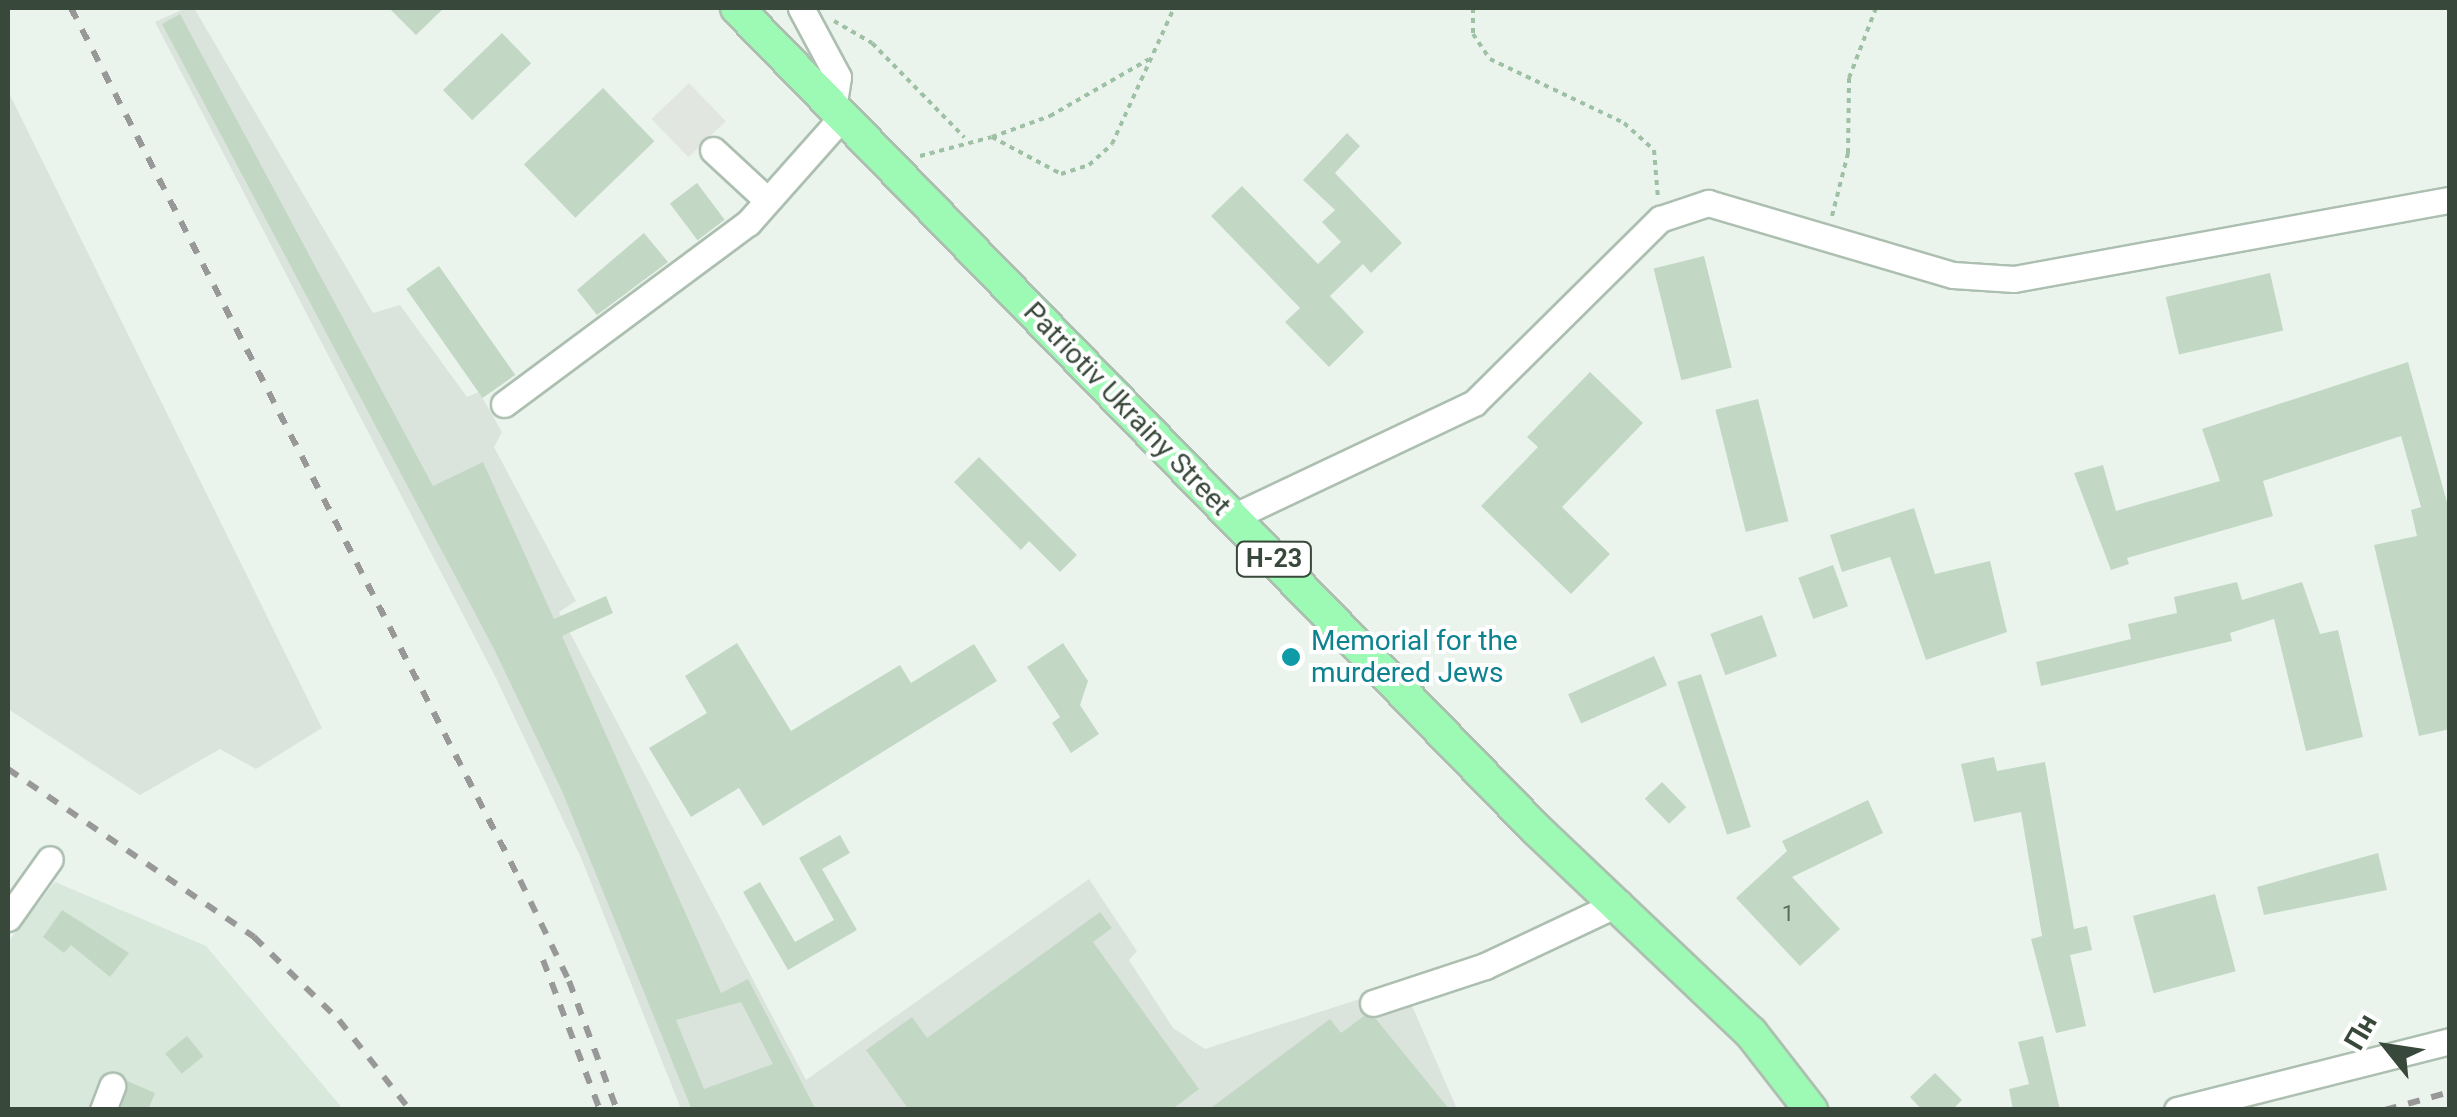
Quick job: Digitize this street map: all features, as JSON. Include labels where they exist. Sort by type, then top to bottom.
[{"type":"main road","name":"Patriotiv Ukrainy Street","points":[[737,8],[1537,830],[1619,903],[1750,1033],[1811,1110]]},
{"type":"street","points":[[504,404],[748,223],[838,111],[838,77],[801,8]]},
{"type":"street","points":[[713,150],[767,200]]},
{"type":"street","points":[[1233,517],[1474,402],[1660,219],[1708,203],[1953,275],[2014,279],[2450,200]]},
{"type":"street","points":[[8,918],[50,859]]},
{"type":"street","points":[[1373,1003],[1484,966],[1619,903]]},
{"type":"street","points":[[2177,1110],[2450,1041]]},
{"type":"path","points":[[801,8],[872,43],[966,138]]},
{"type":"path","points":[[992,137],[1062,174],[1089,165],[1112,144],[1174,8]]},
{"type":"path","points":[[1473,8],[1474,34],[1490,59],[1624,123],[1654,150],[1660,219]]},
{"type":"path","points":[[1823,234],[1842,196],[1849,78],[1876,8]]},
{"type":"path","points":[[892,166],[966,138],[992,137],[1050,116],[1152,58]]},
{"type":"shaded area","points":[[194,8],[373,313],[400,305],[467,397],[479,392],[502,432],[494,447],[576,601],[559,612],[806,1080],[1089,879],[1137,951],[1129,960],[1173,1028],[1205,1049],[1403,985],[1457,1109],[681,1109],[582,860],[496,678],[155,22]]},
{"type":"shaded area","points":[[689,83],[726,121],[688,157],[652,119]]},
{"type":"shaded area","points":[[8,91],[322,728],[256,769],[220,749],[140,795],[8,709]]},
{"type":"shaded area","points":[[55,882],[206,946],[343,1109],[8,1109],[8,942]]},
{"type":"building","points":[[389,8],[444,8],[416,35]]},
{"type":"building","points":[[180,14],[433,486],[483,462],[554,619],[606,596],[613,613],[562,636],[721,993],[748,979],[816,1110],[692,1110],[562,791],[494,649],[162,24]],"holes":[[[741,1002],[773,1064],[704,1089],[676,1020]]]},
{"type":"building","points":[[502,33],[531,63],[472,120],[443,90]]},
{"type":"building","points":[[603,88],[654,141],[575,218],[524,164]]},
{"type":"building","points":[[1347,133],[1360,146],[1335,173],[1402,243],[1371,273],[1363,264],[1330,296],[1364,332],[1329,367],[1285,322],[1300,308],[1211,216],[1242,186],[1318,264],[1341,242],[1322,222],[1335,210],[1303,180]]},
{"type":"building","points":[[697,183],[725,220],[698,240],[670,203]]},
{"type":"building","points":[[644,233],[668,262],[597,315],[577,290]]},
{"type":"building","points":[[1704,256],[1732,368],[1681,380],[1654,269]]},
{"type":"building","points":[[439,266],[515,375],[483,398],[406,289]]},
{"type":"building","points":[[2270,273],[2283,330],[2179,355],[2166,297]]},
{"type":"building","points":[[2408,362],[2450,513],[2450,729],[2419,736],[2374,545],[2417,536],[2411,510],[2421,507],[2401,436],[2263,481],[2273,516],[2127,558],[2129,564],[2111,570],[2074,473],[2103,465],[2116,511],[2220,481],[2202,429]]},
{"type":"building","points":[[1590,372],[1643,423],[1562,507],[1610,554],[1571,594],[1481,506],[1538,447],[1527,437]]},
{"type":"building","points":[[1758,399],[1788,521],[1746,532],[1715,410]]},
{"type":"building","points":[[979,457],[1077,555],[1060,572],[1029,541],[1021,550],[954,482]]},
{"type":"building","points":[[1914,508],[1935,574],[1990,561],[2007,632],[1926,660],[1890,557],[1842,572],[1830,535]]},
{"type":"building","points":[[1833,565],[1848,606],[1813,619],[1798,578]]},
{"type":"building","points":[[2237,582],[2242,600],[2302,582],[2320,634],[2338,630],[2363,737],[2306,751],[2274,619],[2230,633],[2232,641],[2041,686],[2036,662],[2131,639],[2128,624],[2177,613],[2174,597]]},
{"type":"building","points":[[1762,615],[1777,656],[1725,675],[1710,634]]},
{"type":"building","points":[[737,643],[791,731],[900,665],[911,683],[974,644],[997,681],[763,826],[739,788],[691,817],[649,748],[707,713],[685,676]]},
{"type":"building","points":[[1063,643],[1088,681],[1080,705],[1099,734],[1071,753],[1052,723],[1060,717],[1027,667]]},
{"type":"building","points":[[1654,656],[1667,685],[1581,723],[1568,694]]},
{"type":"building","points":[[1701,674],[1751,827],[1727,835],[1677,682]]},
{"type":"building","points":[[1994,757],[1997,771],[2045,762],[2074,929],[2087,926],[2092,950],[2070,955],[2086,1026],[2056,1033],[2031,939],[2042,936],[2021,812],[1974,822],[1961,764]]},
{"type":"building","points":[[1662,782],[1686,807],[1669,824],[1645,799]]},
{"type":"building","points":[[1868,800],[1883,833],[1792,877],[1840,929],[1800,966],[1736,898],[1787,851],[1782,841]]},
{"type":"building","points":[[840,835],[850,853],[822,869],[857,930],[788,970],[743,892],[760,882],[795,942],[834,920],[799,858]]},
{"type":"building","points":[[2378,853],[2387,890],[2264,915],[2257,887]]},
{"type":"building","points":[[2215,894],[2236,971],[2154,993],[2133,916]]},
{"type":"building","points":[[62,910],[129,953],[110,977],[71,945],[64,953],[43,937]]},
{"type":"building","points":[[1100,912],[1112,928],[1093,942],[1199,1089],[1171,1110],[909,1110],[866,1050],[912,1017],[927,1038]]},
{"type":"building","points":[[1364,1016],[1376,1019],[1450,1110],[1208,1110],[1330,1019],[1341,1033]]},
{"type":"building","points":[[187,1036],[203,1056],[182,1074],[165,1054]]},
{"type":"building","points":[[2043,1036],[2060,1110],[2013,1110],[2009,1089],[2029,1084],[2018,1042]]},
{"type":"building","points":[[1935,1073],[1962,1100],[1952,1110],[1922,1110],[1910,1097]]},
{"type":"building","points":[[127,1081],[155,1093],[148,1110],[121,1110]]},
{"type":"railway","points":[[71,8],[520,880],[569,981],[617,1110]]},
{"type":"railway","points":[[8,769],[254,937],[339,1020],[410,1110]]},
{"type":"railway","points":[[543,960],[600,1110]]},
{"type":"railway","points":[[2385,1110],[2450,1092]]},
{"type":"place","name":"Memorial for the murdered Jews","points":[[1291,657]]}]
